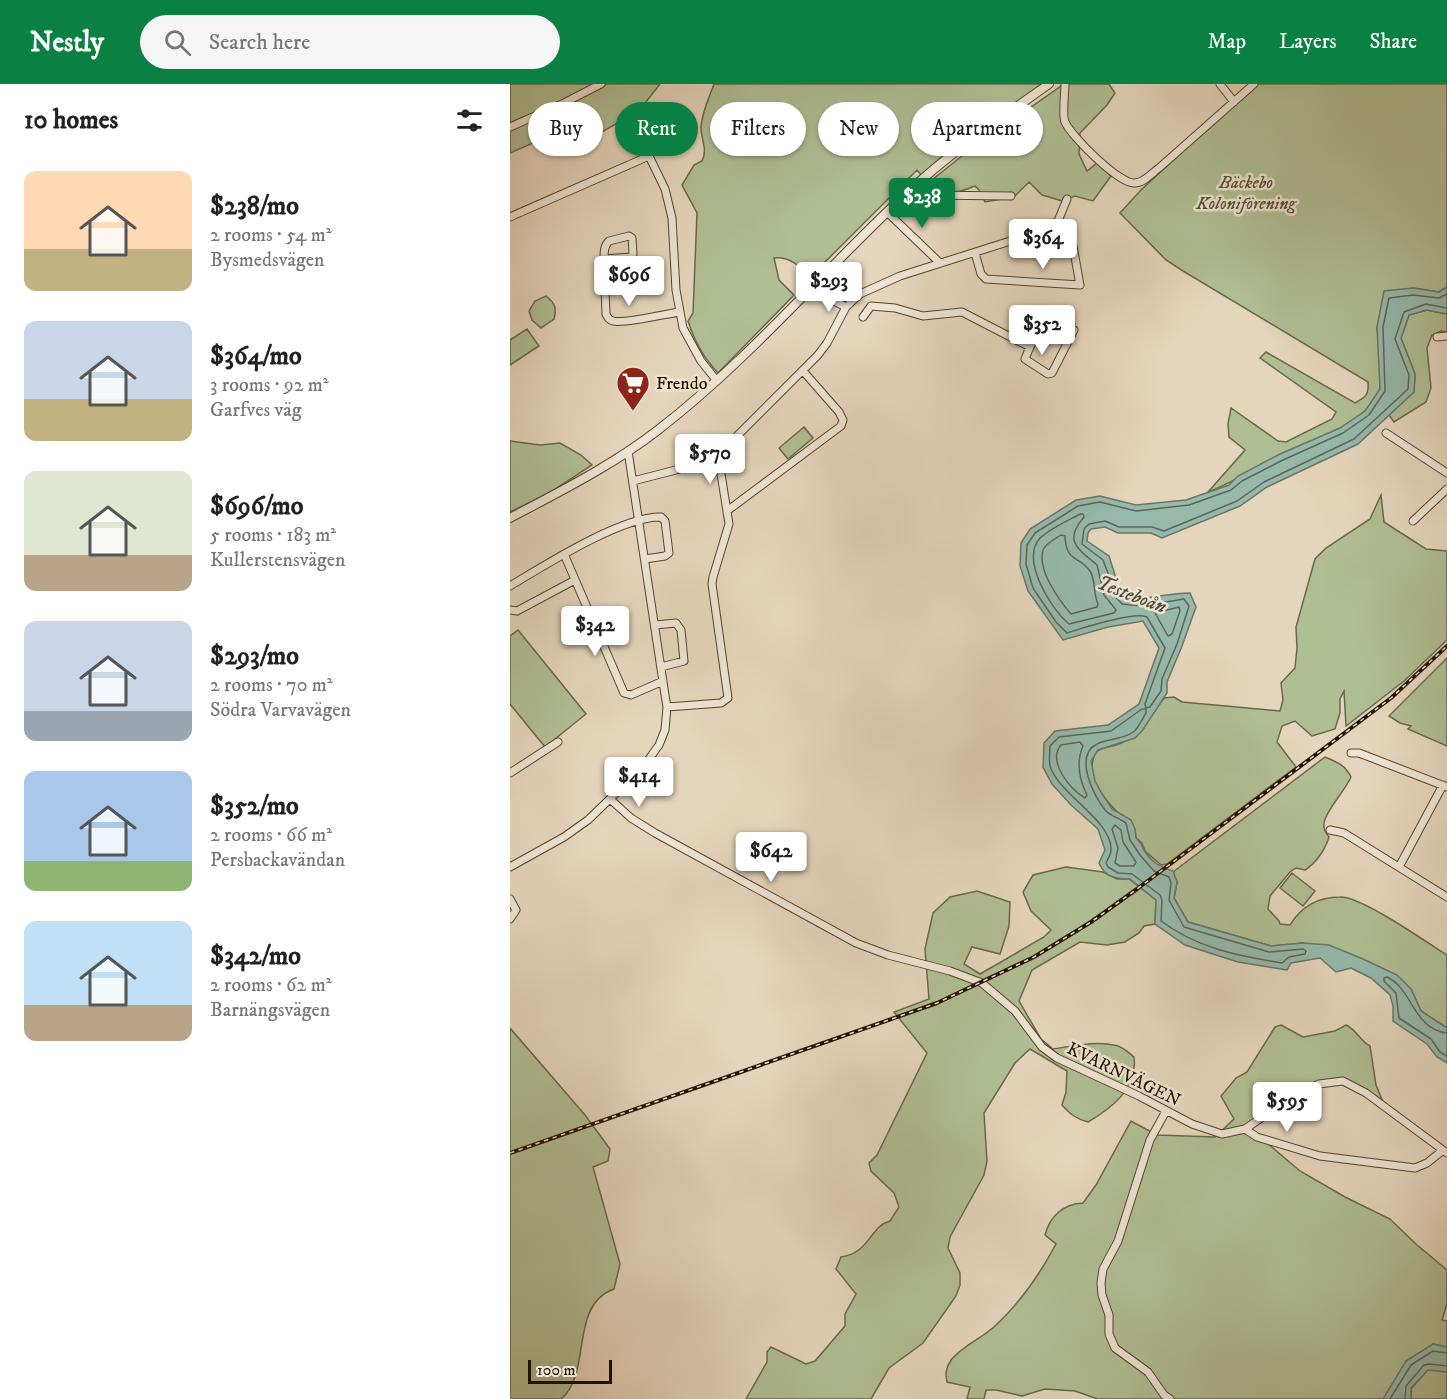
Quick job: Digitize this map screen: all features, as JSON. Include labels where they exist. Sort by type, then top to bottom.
[{"type":"street","points":[[510,127],[602,84]]},
{"type":"street","points":[[510,518],[628,452],[656,432],[717,381],[887,212],[949,155],[1049,84]]},
{"type":"street","points":[[1065,84],[1064,121],[1098,159],[1125,180],[1135,183],[1143,181],[1159,168],[1254,84]]},
{"type":"street","points":[[1220,84],[1234,102]]},
{"type":"street","points":[[510,217],[647,156],[651,159],[668,199],[675,233],[676,290],[685,333],[693,349],[717,381]]},
{"type":"street","points":[[908,192],[925,195],[1011,196]]},
{"type":"street","points":[[633,481],[707,462],[718,455],[823,349],[846,308],[856,296],[888,280],[1036,234],[1058,221],[1067,199]]},
{"type":"street","points":[[887,212],[940,263]]},
{"type":"street","points":[[975,253],[981,274],[986,279],[1081,288],[1073,246],[1058,221]]},
{"type":"street","points":[[604,259],[632,257],[632,238],[629,236],[609,241],[605,247],[604,259],[606,314],[611,321],[679,312]]},
{"type":"street","points":[[815,286],[830,299],[846,308]]},
{"type":"street","points":[[863,317],[871,306],[896,308],[923,316],[962,312],[1030,347]]},
{"type":"street","points":[[1060,320],[1048,320],[1043,324],[1025,359],[1048,374],[1052,373],[1074,330]]},
{"type":"street","points":[[1437,337],[1447,336]]},
{"type":"street","points":[[727,511],[841,426],[842,416],[803,371]]},
{"type":"street","points":[[1386,433],[1447,473]]},
{"type":"street","points":[[510,858],[512,866],[564,837],[588,820],[644,766],[659,745],[665,730],[667,707],[628,452]]},
{"type":"street","points":[[667,707],[721,703],[728,698],[712,584],[729,524],[718,455]]},
{"type":"street","points":[[1413,520],[1447,489]]},
{"type":"street","points":[[510,586],[564,554],[639,520],[664,518],[668,554],[645,560]]},
{"type":"street","points":[[564,554],[624,693],[631,695],[663,681]]},
{"type":"street","points":[[510,610],[517,611],[575,580]]},
{"type":"street","points":[[655,625],[676,623],[681,630],[684,661],[661,667]]},
{"type":"street","points":[[510,773],[558,742]]},
{"type":"street","points":[[1352,753],[1359,753],[1445,786],[1400,867]]},
{"type":"street","name":"KVARNVÄGEN","points":[[610,799],[631,818],[675,845],[856,943],[982,983],[1016,1011],[1042,1047],[1057,1058],[1092,1073],[1192,1124],[1222,1134],[1245,1129],[1289,1099],[1319,1084],[1343,1081],[1366,1093],[1444,1152]]},
{"type":"street","points":[[1330,830],[1344,833],[1447,897]]},
{"type":"street","points":[[510,899],[516,910],[510,919]]},
{"type":"street","points":[[1166,1111],[1150,1140],[1118,1241],[1103,1269],[1101,1283],[1102,1295],[1109,1316],[1109,1334],[1115,1347],[1148,1372],[1164,1395],[1170,1399]]},
{"type":"street","points":[[1245,1129],[1257,1137],[1320,1156],[1415,1168],[1444,1152]]},
{"type":"green space","points":[[510,84],[595,84],[560,102],[528,102],[528,116],[510,124]]},
{"type":"green space","points":[[607,84],[660,84],[646,102],[615,102],[615,125],[603,131],[603,102],[570,102]]},
{"type":"green space","points":[[714,84],[1043,84],[1018,102],[911,102],[911,156],[943,156],[921,175],[917,170],[810,277],[789,260],[774,258],[779,280],[794,295],[718,373],[700,349],[688,321],[693,313],[697,213],[682,185],[694,165],[702,161],[704,157],[701,132],[706,105]]},
{"type":"green space","points":[[1064,84],[1109,84],[1115,93],[1107,105],[1080,133],[1079,154],[1087,171],[1097,163],[1111,176],[1093,201],[1075,196],[1062,201],[1042,195],[1029,182],[1014,197],[985,202],[975,186],[950,193],[938,191],[928,183],[962,156],[1043,156],[1043,102],[1038,102]]},
{"type":"green space","name":"Bäckebo Koloniförening","points":[[1256,84],[1447,84],[1447,287],[1439,292],[1413,288],[1377,327],[1380,386],[1371,404],[1361,415],[1348,424],[1277,456],[1235,480],[1208,492],[1245,450],[1229,437],[1228,424],[1231,408],[1278,441],[1286,442],[1332,419],[1336,412],[1260,358],[1266,352],[1355,403],[1364,397],[1368,390],[1368,382],[1166,260],[1120,213],[1141,190]]},
{"type":"green space","points":[[528,122],[528,145],[510,153],[510,131]]},
{"type":"green space","points":[[546,296],[554,306],[555,315],[554,319],[541,328],[532,320],[529,311],[535,301]]},
{"type":"green space","points":[[1427,310],[1447,314],[1447,332],[1441,331],[1432,335],[1427,348],[1431,388],[1426,402],[1394,422],[1389,415],[1414,392],[1415,374],[1401,338],[1409,315]]},
{"type":"green space","points":[[527,329],[539,346],[510,365],[510,340]]},
{"type":"green space","points":[[804,427],[813,438],[788,459],[779,448]]},
{"type":"green space","points":[[510,441],[540,445],[560,443],[581,455],[592,465],[551,492],[510,512]]},
{"type":"green space","points":[[1381,495],[1384,522],[1426,549],[1447,551],[1447,640],[1404,681],[1346,726],[1344,691],[1340,699],[1340,713],[1335,729],[1312,736],[1295,721],[1282,726],[1277,742],[1296,767],[1167,864],[1161,865],[1145,851],[1142,843],[1136,838],[1135,829],[1110,805],[1096,785],[1092,763],[1096,752],[1120,744],[1128,738],[1145,722],[1164,698],[1174,697],[1182,702],[1280,711],[1283,700],[1281,683],[1295,668],[1296,627],[1315,559],[1326,548],[1370,519]]},
{"type":"green space","points":[[518,630],[586,714],[545,747],[510,704],[510,636]]},
{"type":"green space","points":[[1447,658],[1447,746],[1408,729],[1411,726],[1400,723],[1389,716]]},
{"type":"green space","points":[[1325,757],[1337,762],[1351,777],[1325,818],[1324,827],[1329,837],[1320,856],[1313,864],[1305,870],[1296,868],[1290,872],[1270,896],[1268,909],[1280,924],[1290,925],[1299,913],[1317,901],[1332,897],[1350,899],[1378,911],[1447,955],[1447,1028],[1421,1011],[1411,989],[1303,943],[1271,946],[1188,922],[1174,898],[1177,882],[1173,872]]},
{"type":"green space","points":[[1066,867],[1103,872],[1117,879],[1129,879],[1156,900],[1155,924],[1144,926],[1139,933],[1125,942],[1107,945],[1080,942],[1032,970],[1019,1001],[1041,1039],[1053,1049],[1086,1044],[1110,1044],[1128,1052],[1134,1057],[1134,1068],[1128,1087],[1114,1103],[1088,1122],[1080,1119],[1062,1105],[1066,1092],[1067,1071],[1030,1049],[1015,1063],[984,1113],[987,1161],[984,1175],[950,1237],[948,1248],[960,1273],[960,1285],[956,1296],[923,1343],[889,1368],[871,1399],[746,1399],[767,1362],[767,1352],[771,1347],[806,1364],[815,1361],[845,1326],[845,1314],[856,1294],[836,1269],[841,1257],[851,1255],[864,1245],[878,1228],[890,1221],[899,1207],[894,1193],[871,1171],[869,1163],[877,1155],[927,1053],[894,1012],[929,999],[925,949],[933,913],[950,897],[977,891],[1010,902],[1009,926],[1000,954],[972,947],[964,964],[980,974],[1044,937],[1051,930],[1031,911],[1023,892],[1033,875]]},
{"type":"green space","points":[[1292,873],[1315,891],[1303,906],[1280,888]]},
{"type":"green space","points":[[1281,1025],[1303,1037],[1335,1031],[1346,1025],[1349,1027],[1370,1046],[1376,1085],[1383,1102],[1349,1082],[1337,1079],[1328,1080],[1304,1089],[1247,1126],[1300,1171],[1390,1219],[1447,1270],[1447,1304],[1442,1320],[1447,1321],[1447,1347],[1433,1344],[1383,1399],[1098,1399],[1075,1391],[1045,1389],[1022,1396],[986,1390],[984,1399],[967,1399],[970,1387],[947,1382],[946,1371],[951,1360],[995,1326],[1029,1288],[1056,1244],[1045,1235],[1050,1222],[1058,1212],[1069,1206],[1083,1203],[1096,1185],[1131,1121],[1157,1135],[1215,1137],[1234,1119],[1221,1096],[1236,1078],[1247,1072],[1275,1027]]},
{"type":"green space","points":[[510,1028],[585,1115],[610,1149],[608,1161],[593,1167],[620,1264],[614,1289],[600,1298],[591,1310],[585,1324],[576,1373],[571,1387],[561,1399],[510,1399]]},
{"type":"green space","points":[[1428,1369],[1447,1372],[1447,1399],[1411,1399],[1411,1389]]},
{"type":"water","points":[[1447,287],[1447,314],[1427,310],[1409,315],[1401,338],[1415,374],[1414,392],[1358,444],[1267,487],[1240,506],[1162,538],[1151,533],[1118,533],[1105,527],[1091,529],[1087,541],[1109,556],[1115,575],[1116,590],[1126,599],[1190,593],[1196,607],[1167,682],[1167,693],[1142,731],[1135,738],[1098,750],[1091,761],[1095,781],[1112,809],[1131,820],[1136,838],[1150,858],[1160,866],[1173,871],[1177,882],[1174,898],[1188,922],[1271,946],[1303,943],[1329,945],[1397,975],[1411,989],[1421,1011],[1447,1028],[1447,1063],[1437,1057],[1427,1044],[1393,1021],[1390,995],[1371,978],[1351,968],[1336,972],[1320,958],[1291,963],[1287,970],[1238,962],[1185,945],[1155,924],[1156,900],[1130,879],[1115,878],[1104,871],[1099,863],[1105,850],[1098,829],[1052,784],[1043,767],[1044,743],[1055,731],[1108,725],[1139,704],[1159,648],[1143,621],[1108,627],[1063,640],[1028,591],[1020,566],[1021,543],[1030,529],[1076,500],[1100,496],[1136,505],[1186,500],[1229,485],[1238,476],[1280,454],[1340,428],[1365,411],[1380,389],[1377,327],[1384,291],[1413,288],[1439,292]]},
{"type":"water","points":[[1433,1344],[1447,1347],[1447,1372],[1428,1370],[1411,1388],[1411,1399],[1383,1399],[1406,1361]]},
{"type":"railway","points":[[510,1153],[937,1003],[1034,957],[1091,922],[1137,889],[1391,698],[1447,646]]},
{"type":"place","name":"Frendo","points":[[633,412]]},
{"type":"water label","name":"Testeboån","points":[[1132,594]]}]
